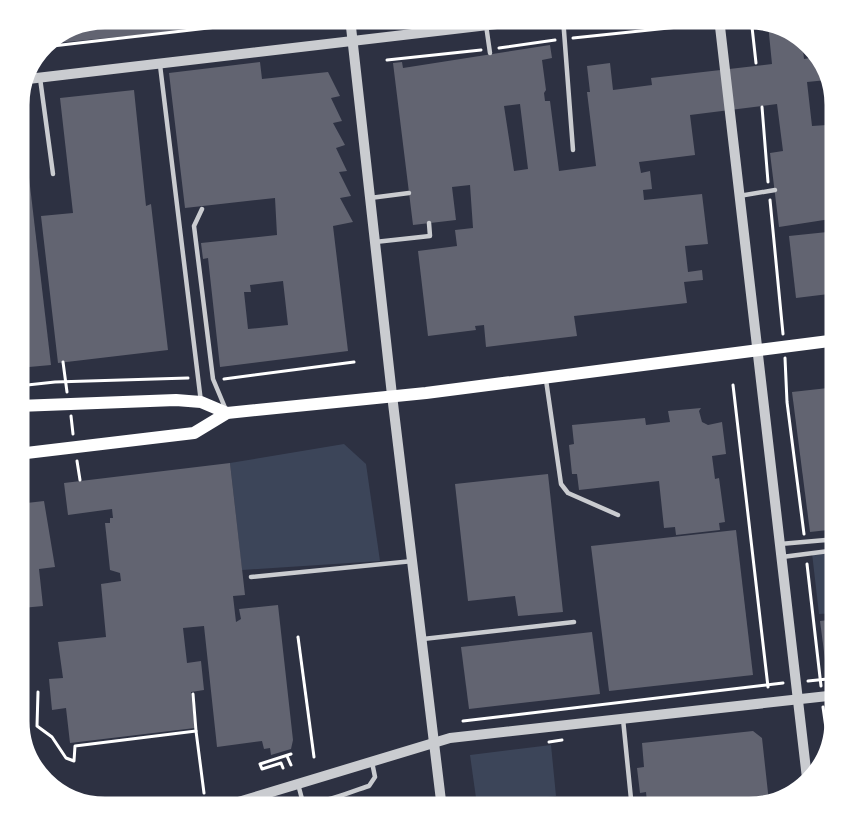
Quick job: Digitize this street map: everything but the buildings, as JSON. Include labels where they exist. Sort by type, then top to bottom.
[{"type":"main road","points":[[28,453],[194,433],[227,413],[546,377],[826,341]]},
{"type":"main road","points":[[29,406],[176,400],[201,402],[227,413]]},
{"type":"street","points":[[352,29],[392,395],[414,561],[441,798]]},
{"type":"street","points":[[34,78],[448,29]]},
{"type":"street","points":[[720,29],[806,773]]},
{"type":"street","points":[[253,798],[434,742],[826,696]]},
{"type":"lane","points":[[487,29],[490,54]]},
{"type":"lane","points":[[564,29],[573,150]]},
{"type":"lane","points":[[159,63],[201,402]]},
{"type":"lane","points":[[34,78],[53,174]]},
{"type":"lane","points":[[739,196],[772,191]]},
{"type":"lane","points":[[370,198],[409,193]]},
{"type":"lane","points":[[202,209],[194,226],[213,378],[227,413]]},
{"type":"lane","points":[[375,242],[430,236],[429,224]]},
{"type":"lane","points":[[546,377],[561,484],[568,493],[618,515]]},
{"type":"lane","points":[[780,544],[826,540]]},
{"type":"lane","points":[[781,557],[826,551]]},
{"type":"lane","points":[[251,577],[414,561]]},
{"type":"lane","points":[[423,639],[574,622]]},
{"type":"lane","points":[[622,719],[631,798]]},
{"type":"lane","points":[[324,798],[369,786],[375,777],[371,760]]},
{"type":"lane","points":[[298,784],[302,798]]},
{"type":"path","points":[[58,45],[199,29]]},
{"type":"path","points":[[752,29],[756,63]]},
{"type":"path","points":[[762,107],[772,191],[788,402],[804,542]]},
{"type":"path","points":[[224,379],[354,362]]},
{"type":"path","points":[[29,385],[188,378]]},
{"type":"path","points":[[733,385],[769,702]]},
{"type":"path","points":[[78,466],[80,480]]},
{"type":"path","points":[[806,554],[826,725]]},
{"type":"path","points":[[298,637],[314,758]]},
{"type":"path","points":[[463,721],[826,679]]},
{"type":"path","points":[[38,692],[37,726],[52,737],[66,758],[71,761],[74,761],[75,746],[196,731]]},
{"type":"path","points":[[194,694],[204,793]]},
{"type":"path","points":[[283,768],[281,763],[262,769],[260,764],[289,755],[291,765]]},
{"type":"shaded area","points":[[344,444],[366,464],[380,561],[242,570],[230,463]]},
{"type":"shaded area","points":[[826,551],[826,614],[819,614],[812,553]]},
{"type":"shaded area","points":[[551,745],[556,796],[476,798],[470,755]]}]
